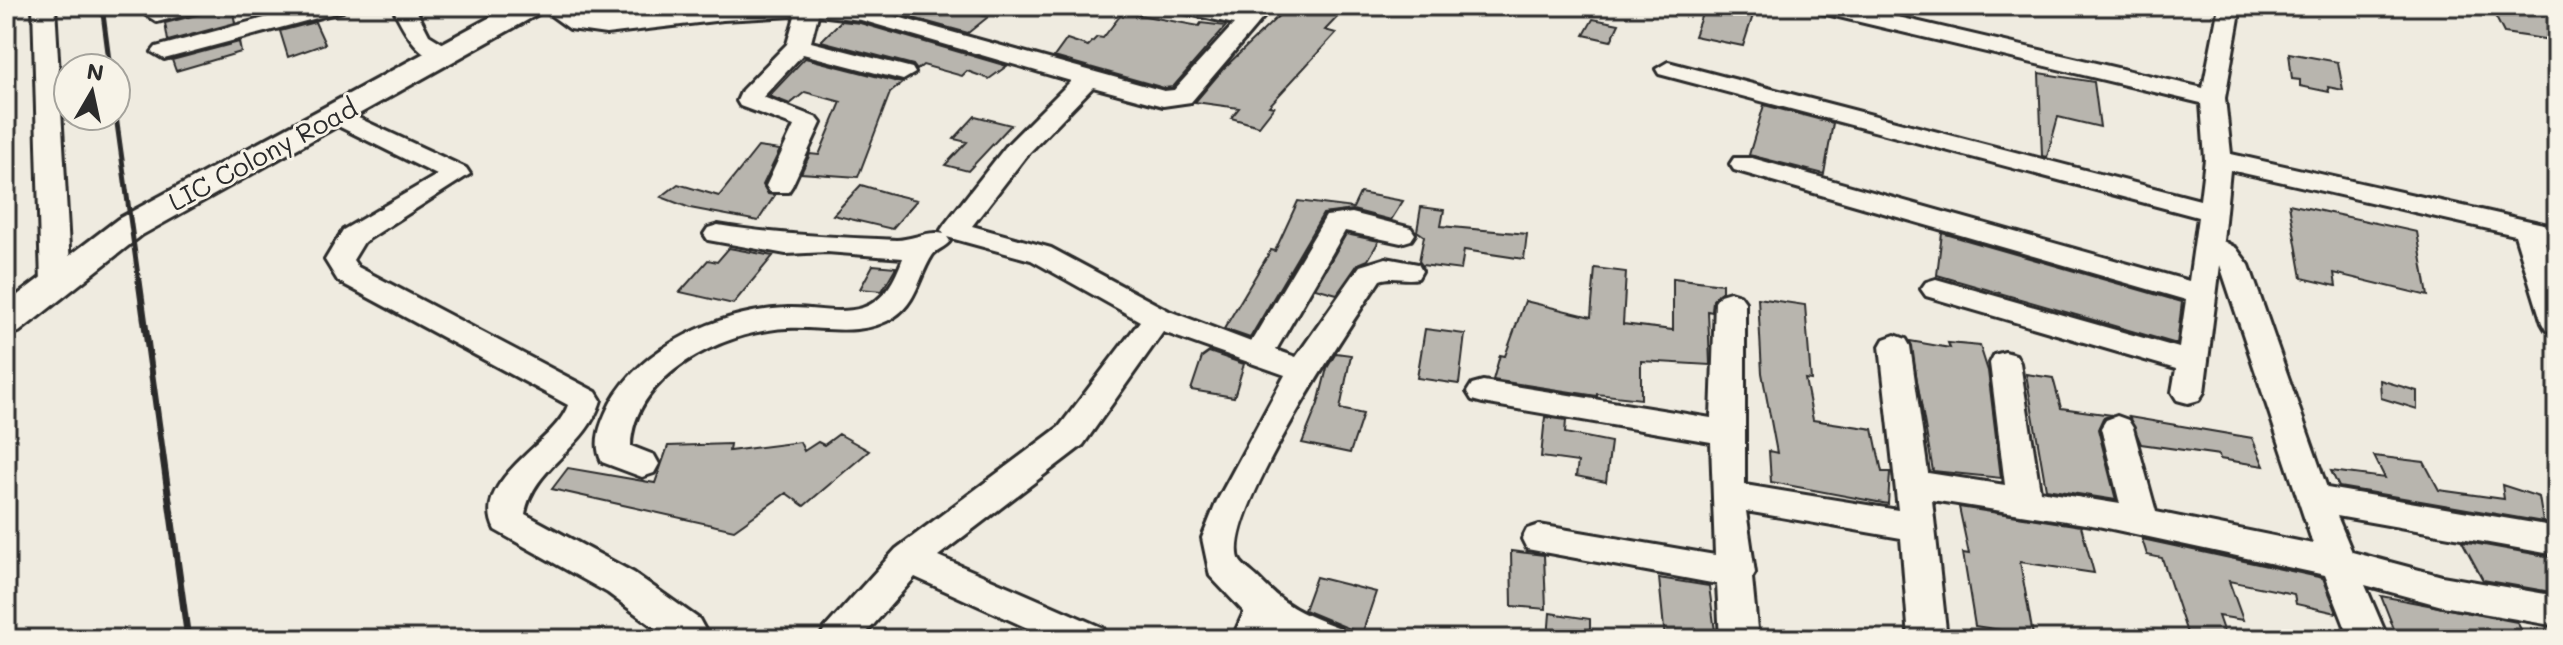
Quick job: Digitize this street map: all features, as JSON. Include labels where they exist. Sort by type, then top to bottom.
[{"type":"main road","name":"LIC Colony Road","points":[[10,315],[130,227],[258,155],[337,116],[532,6]]},
{"type":"street","points":[[44,6],[56,283]]},
{"type":"street","points":[[157,15],[192,6]]},
{"type":"street","points":[[164,52],[335,6]]},
{"type":"street","points":[[403,6],[420,39],[448,54]]},
{"type":"street","points":[[549,6],[578,24],[606,27],[723,13],[830,8],[864,14],[1173,100],[1182,97],[1255,13]]},
{"type":"street","points":[[1183,6],[1255,13]]},
{"type":"street","points":[[1822,6],[2213,98]]},
{"type":"street","points":[[1936,289],[2190,377],[2218,159],[2213,98],[2230,6]]},
{"type":"street","points":[[779,186],[808,123],[749,101],[751,95],[798,46],[808,10]]},
{"type":"street","points":[[798,46],[903,73]]},
{"type":"street","points":[[1668,69],[2212,212]]},
{"type":"street","points":[[718,234],[786,245],[921,248],[955,230],[982,188],[1088,78]]},
{"type":"street","points":[[337,116],[457,174],[353,236],[339,260],[348,274],[585,400],[583,415],[525,474],[508,499],[507,520],[621,583],[689,636]]},
{"type":"street","points":[[2218,159],[2557,236]]},
{"type":"street","points":[[1743,164],[2200,294]]},
{"type":"street","points":[[1259,354],[1336,222],[1352,222],[1401,234]]},
{"type":"street","points":[[955,230],[1041,254],[1158,318],[1204,338],[1303,370]]},
{"type":"street","points":[[2527,230],[2548,273],[2557,323]]},
{"type":"street","points":[[2208,245],[2226,254],[2235,265],[2314,499],[2369,639]]},
{"type":"street","points":[[642,464],[614,453],[617,423],[658,366],[691,345],[777,319],[834,320],[863,318],[881,312],[905,286],[921,248]]},
{"type":"street","points":[[1327,639],[1281,622],[1258,624],[1223,566],[1219,538],[1234,501],[1303,370],[1370,273],[1386,267],[1408,271]]},
{"type":"street","points":[[1730,302],[1728,495],[1737,573],[1739,639]]},
{"type":"street","points":[[838,639],[909,559],[1071,436],[1158,318]]},
{"type":"street","points":[[1895,346],[1936,637]]},
{"type":"street","points":[[2005,363],[2024,499]]},
{"type":"street","points":[[1483,392],[1727,433]]},
{"type":"street","points":[[2117,428],[2142,522]]},
{"type":"street","points":[[1913,484],[2024,499],[2142,522],[2337,563],[2442,591],[2557,611]]},
{"type":"street","points":[[1728,495],[1919,527]]},
{"type":"street","points":[[2314,499],[2557,541]]},
{"type":"street","points":[[1539,539],[1737,573]]},
{"type":"street","points":[[909,559],[1035,629],[1090,639]]},
{"type":"building","points":[[206,6],[232,6],[235,23],[168,41],[165,23],[201,14]]},
{"type":"building","points":[[869,6],[977,6],[970,12],[988,17],[968,33]]},
{"type":"building","points":[[1289,6],[1348,6],[1325,30],[1336,33],[1269,106],[1274,107],[1259,126],[1231,118],[1239,108],[1195,102],[1223,69]]},
{"type":"building","points":[[1705,6],[1756,6],[1743,46],[1694,36]]},
{"type":"building","points":[[2490,6],[2557,14],[2557,41],[2504,33]]},
{"type":"building","points":[[1123,12],[1199,26],[1201,23],[1226,26],[1173,87],[1164,88],[1054,57],[1067,39],[1088,46],[1097,37],[1103,38]]},
{"type":"building","points":[[1593,19],[1619,24],[1611,41],[1584,35]]},
{"type":"building","points":[[841,21],[860,23],[1007,66],[989,79],[967,71],[962,76],[923,65],[917,70],[913,65],[821,41]]},
{"type":"building","points":[[315,22],[325,44],[288,57],[280,31]]},
{"type":"building","points":[[239,42],[241,52],[176,71],[172,60]]},
{"type":"building","points":[[2289,53],[2338,62],[2343,90],[2328,87],[2329,92],[2300,86],[2300,80],[2292,79]]},
{"type":"building","points":[[805,58],[902,83],[890,93],[858,177],[801,173],[810,154],[819,155],[841,102],[805,92],[790,104],[769,96]]},
{"type":"building","points":[[2039,73],[2094,82],[2100,127],[2058,117],[2047,157],[2042,156]]},
{"type":"building","points":[[1764,105],[1833,123],[1824,174],[1749,155]]},
{"type":"building","points":[[975,116],[1011,125],[968,171],[945,165],[967,142],[954,139]]},
{"type":"building","points":[[758,147],[780,150],[763,185],[768,194],[775,195],[758,221],[690,208],[661,197],[678,184],[719,196]]},
{"type":"building","points":[[861,185],[917,200],[892,229],[833,215]]},
{"type":"building","points":[[1360,193],[1403,201],[1391,220],[1353,210],[1323,214],[1250,338],[1224,329],[1271,250],[1275,251],[1298,201],[1353,208]]},
{"type":"building","points":[[2289,204],[2417,232],[2428,296],[2334,273],[2336,286],[2302,278]]},
{"type":"building","points":[[1421,207],[1444,210],[1441,226],[1527,234],[1524,259],[1464,250],[1461,270],[1422,265],[1419,261],[1424,236],[1417,231]]},
{"type":"building","points":[[1942,233],[2182,302],[2177,344],[1937,275]]},
{"type":"building","points":[[1346,234],[1379,241],[1368,260],[1358,264],[1337,294],[1315,288]]},
{"type":"building","points":[[729,248],[773,256],[733,304],[680,292],[708,260],[717,262]]},
{"type":"building","points":[[873,265],[896,267],[882,291],[860,289]]},
{"type":"building","points":[[1595,268],[1626,272],[1623,324],[1673,330],[1673,278],[1722,284],[1722,291],[1713,300],[1712,312],[1708,311],[1710,365],[1641,361],[1641,399],[1597,396],[1493,380],[1500,355],[1505,356],[1525,301],[1591,317]]},
{"type":"building","points":[[1758,298],[1805,305],[1811,380],[1805,379],[1813,420],[1873,429],[1882,472],[1890,472],[1888,504],[1771,482],[1769,451],[1777,453],[1762,373]]},
{"type":"building","points":[[1425,329],[1465,334],[1459,384],[1417,378]]},
{"type":"building","points":[[1910,341],[1950,348],[1948,343],[1980,346],[1988,371],[2001,478],[1933,471]]},
{"type":"building","points":[[1209,352],[1244,364],[1234,397],[1191,390],[1202,357]]},
{"type":"building","points":[[1336,353],[1351,355],[1340,409],[1363,414],[1350,453],[1302,443],[1318,404],[1327,368]]},
{"type":"building","points":[[2026,374],[2053,378],[2061,408],[2112,415],[2103,418],[2098,429],[2116,500],[2046,489]]},
{"type":"building","points":[[2380,380],[2417,391],[2417,409],[2381,398]]},
{"type":"building","points":[[1545,417],[1566,420],[1565,433],[1611,442],[1606,482],[1576,476],[1578,462],[1541,457]]},
{"type":"building","points":[[2129,417],[2252,438],[2264,466],[2220,459],[2219,455],[2141,444]]},
{"type":"building","points":[[839,434],[869,451],[804,506],[786,493],[734,530],[552,489],[568,468],[655,483],[668,446],[730,444],[729,451],[800,442],[804,451],[818,442],[824,445]]},
{"type":"building","points":[[2374,456],[2424,462],[2439,490],[2504,499],[2502,485],[2539,497],[2543,522],[2339,487],[2331,471],[2385,478]]},
{"type":"building","points":[[1959,507],[2081,526],[2094,573],[2020,562],[2033,635],[1975,626],[1963,553],[1969,554]]},
{"type":"building","points":[[2142,539],[2323,578],[2337,613],[2296,604],[2294,594],[2229,581],[2243,620],[2218,616],[2226,639],[2189,639],[2162,558],[2147,555]]},
{"type":"building","points":[[2462,541],[2557,558],[2557,593],[2483,580]]},
{"type":"building","points":[[1511,551],[1544,555],[1546,609],[1512,606]]},
{"type":"building","points":[[1316,577],[1376,592],[1362,634],[1304,610]]},
{"type":"building","points":[[1659,578],[1709,586],[1716,639],[1665,639]]},
{"type":"building","points":[[2381,596],[2517,622],[2526,639],[2398,639]]},
{"type":"building","points":[[1550,613],[1590,619],[1590,639],[1548,639]]},
{"type":"railway","points":[[102,6],[108,52]]},
{"type":"railway","points":[[118,132],[139,283]]},
{"type":"railway","points":[[139,281],[188,639]]}]
